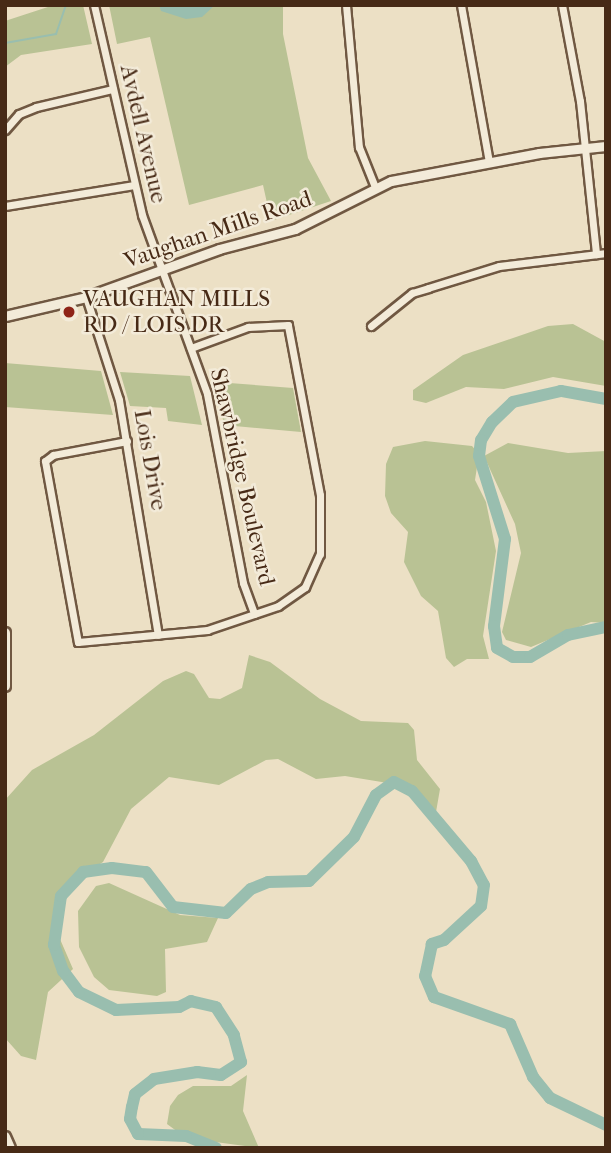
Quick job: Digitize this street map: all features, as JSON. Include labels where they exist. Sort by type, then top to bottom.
[{"type":"main road","points":[[5,633],[5,686]]},
{"type":"main road","points":[[5,1137],[10,1148]]},
{"type":"street","name":"Avdell Avenue","points":[[94,5],[134,185],[162,270]]},
{"type":"street","points":[[346,5],[359,148],[375,187]]},
{"type":"street","points":[[461,5],[489,162]]},
{"type":"street","points":[[562,5],[585,148],[596,254]]},
{"type":"street","points":[[5,130],[19,114],[36,107],[113,89]]},
{"type":"street","name":"Vaughan Mills Road","points":[[5,316],[86,297],[303,226],[375,187],[489,162],[606,146]]},
{"type":"street","points":[[5,206],[134,185]]},
{"type":"street","points":[[371,326],[412,293],[428,288],[499,266],[606,253]]},
{"type":"street","name":"Shawbridge Boulevard","points":[[162,270],[207,394],[243,583],[254,614]]},
{"type":"street","name":"Lois Drive","points":[[86,297],[119,400],[158,635]]},
{"type":"street","points":[[127,441],[53,455],[44,466],[78,642],[207,630],[254,614],[301,591],[320,554],[318,483],[290,330],[279,322],[258,325],[191,348]]},
{"type":"shaded area","points":[[54,5],[83,5],[92,44],[21,55],[5,67],[5,21]]},
{"type":"shaded area","points":[[109,5],[283,5],[283,34],[308,158],[331,201],[271,221],[263,185],[189,205],[150,37],[117,44]]},
{"type":"shaded area","points":[[159,5],[215,5],[202,17],[186,19],[161,11]]},
{"type":"shaded area","points":[[573,324],[606,342],[606,386],[553,377],[504,389],[466,387],[426,403],[413,400],[413,390],[463,355],[548,326]]},
{"type":"shaded area","points":[[5,363],[101,371],[113,415],[5,407]]},
{"type":"shaded area","points":[[120,372],[190,376],[202,425],[168,421],[166,408],[130,406]]},
{"type":"shaded area","points":[[216,382],[293,388],[301,432],[224,425]]},
{"type":"shaded area","points":[[425,441],[472,446],[479,454],[475,480],[486,502],[496,551],[483,636],[489,659],[467,659],[454,667],[446,658],[438,611],[421,596],[404,562],[408,532],[391,513],[385,496],[386,464],[393,447]]},
{"type":"shaded area","points":[[508,443],[568,453],[606,451],[606,623],[591,622],[531,647],[506,640],[502,632],[521,553],[515,524],[484,456]]},
{"type":"shaded area","points":[[249,655],[270,662],[320,699],[361,721],[408,723],[414,730],[417,760],[440,789],[436,812],[400,785],[345,776],[316,779],[278,759],[266,760],[219,785],[169,777],[131,809],[103,862],[65,887],[56,900],[53,923],[73,969],[48,992],[36,1060],[21,1056],[5,1038],[5,800],[32,770],[94,735],[163,681],[186,671],[194,674],[209,698],[220,699],[242,688]]},
{"type":"shaded area","points":[[109,883],[180,915],[218,918],[207,942],[165,949],[166,992],[157,996],[109,990],[94,977],[79,947],[78,911],[96,886]]},
{"type":"shaded area","points":[[247,1075],[243,1111],[259,1148],[186,1138],[167,1124],[170,1106],[178,1095],[193,1086],[231,1086]]},
{"type":"waterway","points":[[5,43],[56,34],[66,5]]},
{"type":"waterway","points":[[606,399],[561,391],[513,402],[492,422],[481,440],[479,456],[505,539],[494,626],[497,648],[513,657],[530,657],[568,635],[606,627]]},
{"type":"waterway","points":[[216,1148],[186,1136],[138,1134],[130,1119],[135,1094],[154,1079],[197,1072],[221,1075],[241,1062],[234,1035],[216,1007],[191,1001],[179,1007],[116,1010],[79,992],[63,971],[54,945],[61,896],[83,872],[112,868],[146,872],[173,907],[226,913],[251,889],[268,882],[309,881],[354,837],[376,795],[394,782],[412,791],[471,861],[484,885],[481,906],[444,940],[432,944],[425,976],[434,997],[510,1024],[533,1077],[550,1098],[606,1125]]},
{"type":"place","name":"VAUGHAN MILLS RD / LOIS DR","points":[[69,312]]}]
